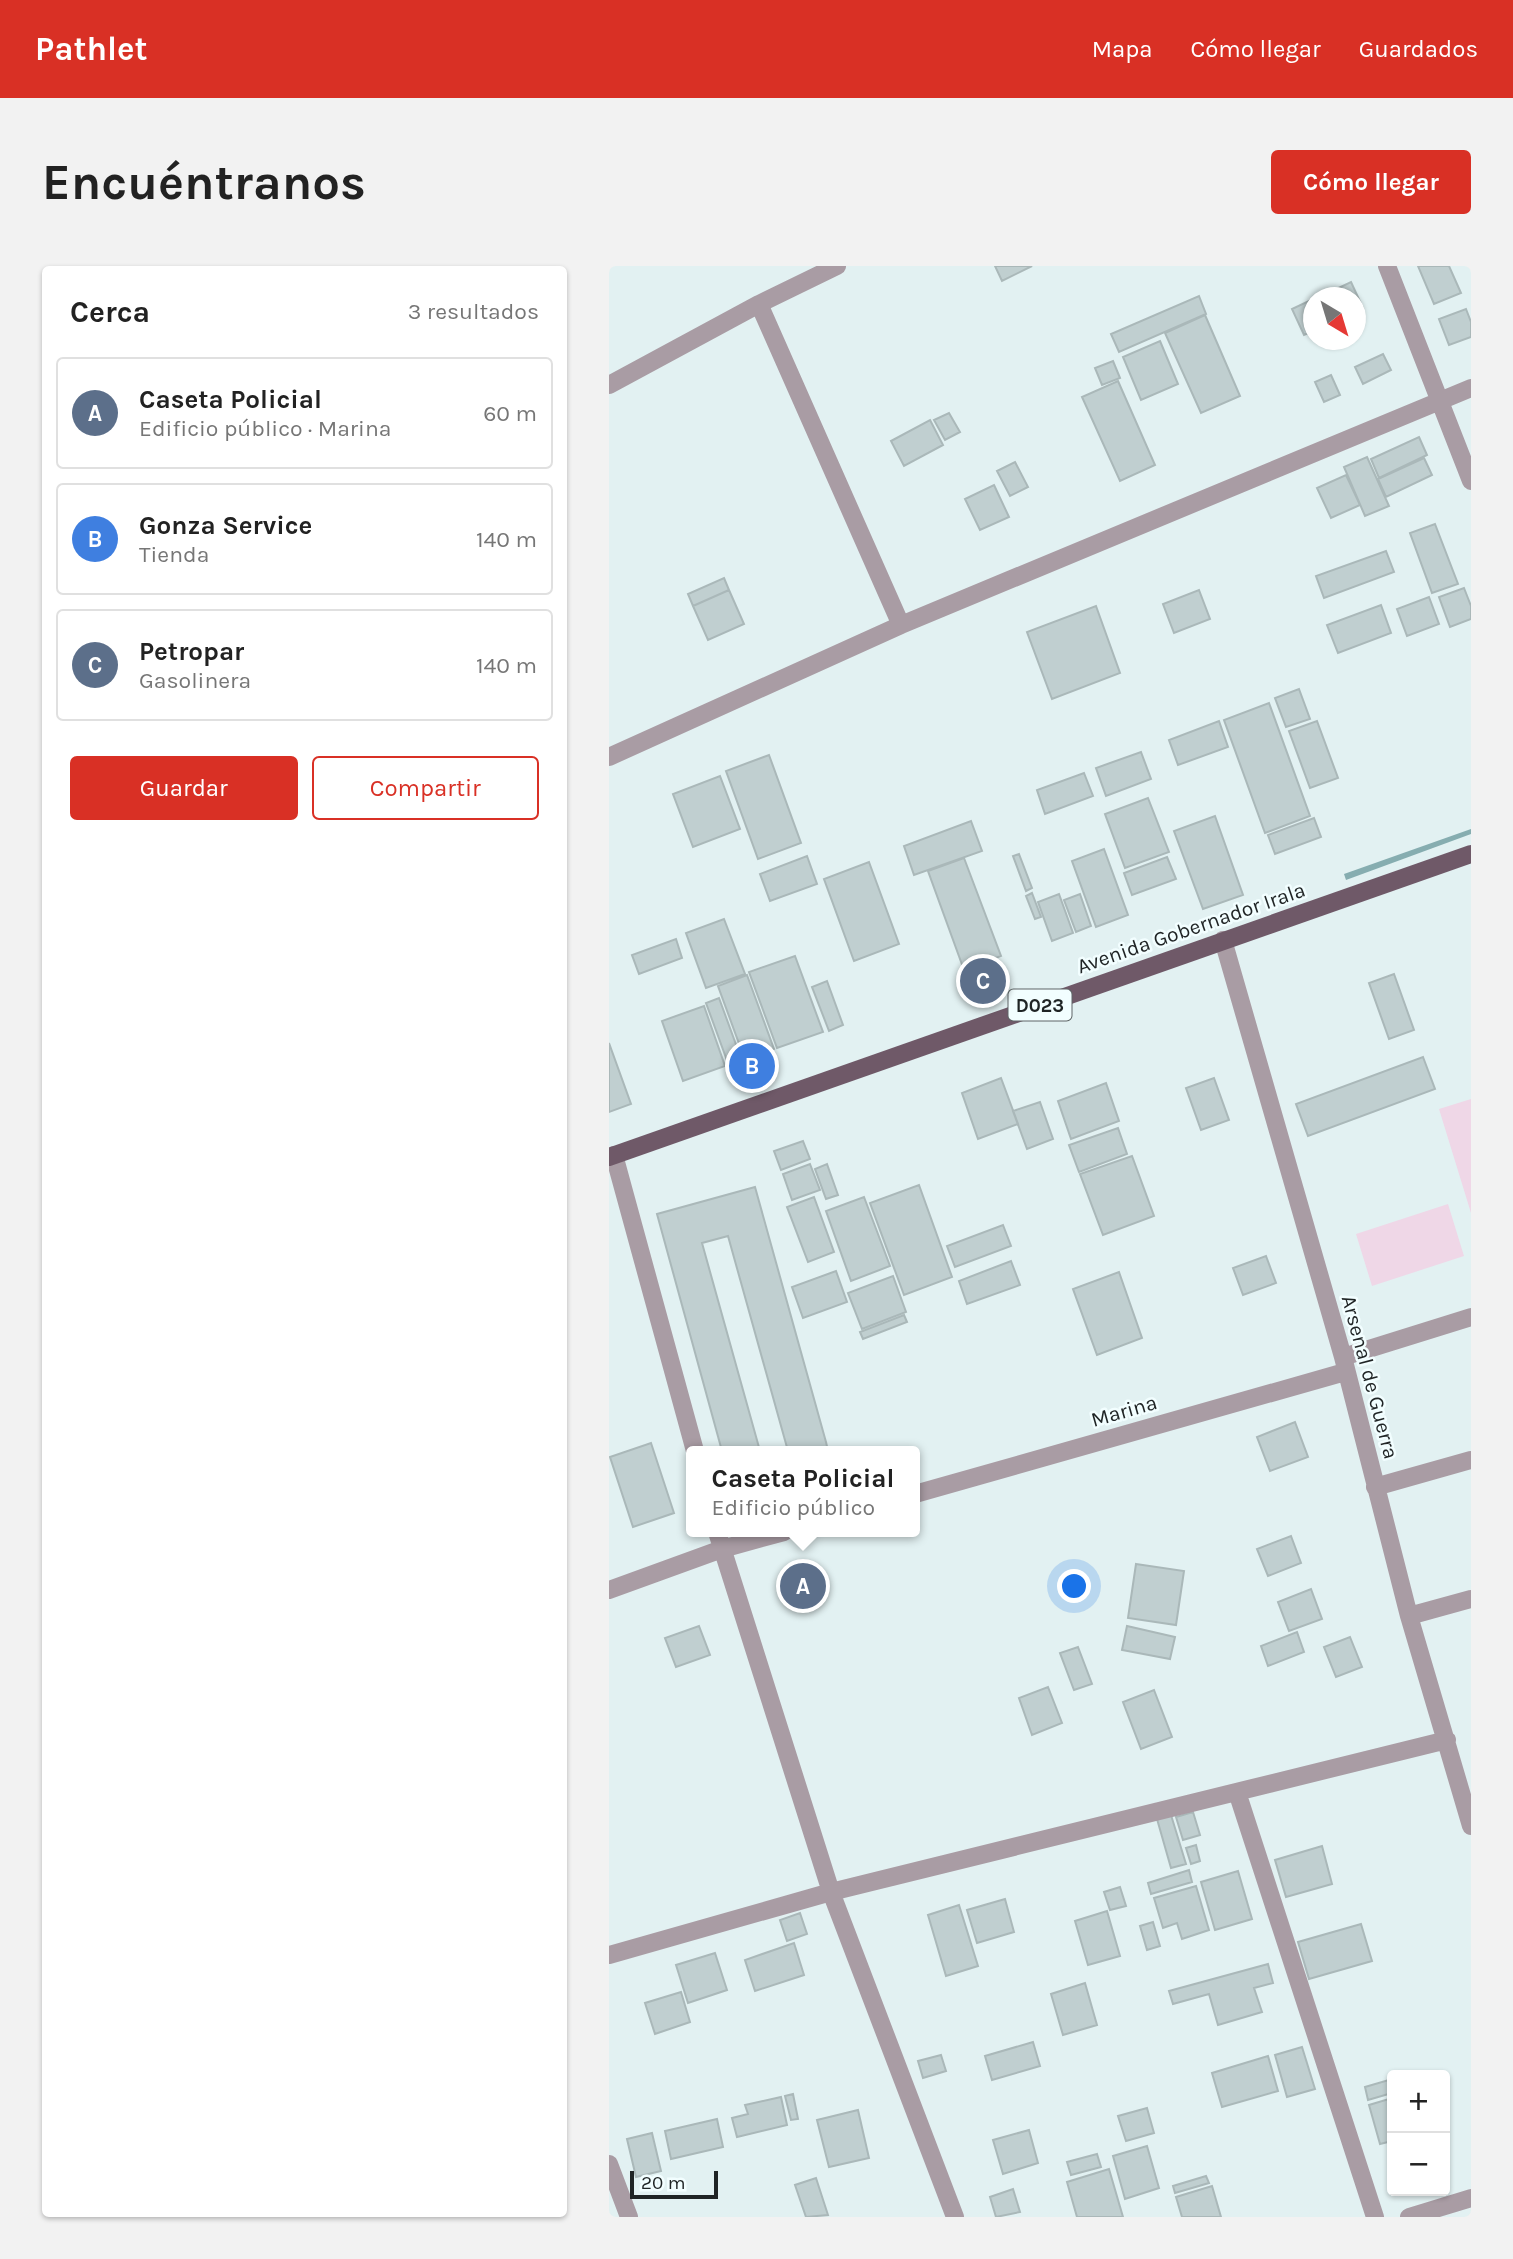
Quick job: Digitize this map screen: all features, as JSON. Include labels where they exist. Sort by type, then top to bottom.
[{"type":"main road","name":"Avenida Gobernador Irala","points":[[611,1156],[1471,854]]},
{"type":"street","points":[[609,385],[759,304],[837,266]]},
{"type":"street","points":[[1387,266],[1471,481]]},
{"type":"street","points":[[759,304],[901,625]]},
{"type":"street","points":[[609,757],[901,625],[1471,388]]},
{"type":"street","name":"Arsenal de Guerra","points":[[1223,940],[1344,1364],[1409,1616],[1471,1826]]},
{"type":"street","points":[[611,1156],[694,1446]]},
{"type":"street","name":"Marina","points":[[920,1492],[1344,1364],[1471,1317]]},
{"type":"street","points":[[1375,1486],[1471,1461]]},
{"type":"street","points":[[609,1590],[719,1541],[748,1537]]},
{"type":"street","points":[[719,1541],[831,1892],[954,2217]]},
{"type":"street","points":[[1409,1616],[1471,1599]]},
{"type":"street","points":[[609,1955],[831,1892],[1447,1740]]},
{"type":"street","points":[[1237,1792],[1375,2217]]},
{"type":"street","points":[[609,2164],[628,2217]]},
{"type":"street","points":[[1409,2217],[1471,2199]]},
{"type":"shaded area","points":[[1471,1099],[1471,1213],[1439,1109]]},
{"type":"shaded area","points":[[1448,1204],[1464,1256],[1372,1286],[1356,1234]]},
{"type":"water","points":[[1471,829],[1471,834],[1346,880],[1344,874]]},
{"type":"building","points":[[995,266],[1032,266],[1002,281]]},
{"type":"building","points":[[1418,266],[1449,266],[1461,293],[1434,304]]},
{"type":"building","points":[[1351,282],[1353,287],[1340,287]]},
{"type":"building","points":[[1199,296],[1206,314],[1119,352],[1111,334]]},
{"type":"building","points":[[1303,304],[1303,333],[1292,309]]},
{"type":"building","points":[[1466,309],[1471,322],[1471,337],[1449,345],[1439,319]]},
{"type":"building","points":[[1205,315],[1240,396],[1201,413],[1165,333]]},
{"type":"building","points":[[1160,341],[1178,384],[1141,400],[1123,357]]},
{"type":"building","points":[[1383,354],[1391,370],[1363,384],[1355,367]]},
{"type":"building","points":[[1113,361],[1120,378],[1102,385],[1095,368]]},
{"type":"building","points":[[1331,375],[1340,395],[1324,402],[1315,382]]},
{"type":"building","points":[[1118,381],[1155,465],[1120,481],[1082,397]]},
{"type":"building","points":[[949,413],[960,432],[945,440],[934,420]]},
{"type":"building","points":[[930,420],[943,445],[904,466],[891,441]]},
{"type":"building","points":[[1419,437],[1427,455],[1379,478],[1371,459]]},
{"type":"building","points":[[1367,457],[1389,506],[1365,516],[1344,467]]},
{"type":"building","points":[[1424,458],[1432,475],[1386,497],[1378,479]]},
{"type":"building","points":[[1015,462],[1028,487],[1010,496],[997,471]]},
{"type":"building","points":[[1346,475],[1360,505],[1331,518],[1317,488]]},
{"type":"building","points":[[994,485],[1009,517],[980,530],[965,499]]},
{"type":"building","points":[[1435,524],[1458,584],[1432,593],[1410,533]]},
{"type":"building","points":[[1386,551],[1394,572],[1324,598],[1316,576]]},
{"type":"building","points":[[724,578],[729,590],[693,606],[688,594]]},
{"type":"building","points":[[1464,588],[1471,606],[1471,619],[1450,627],[1439,597]]},
{"type":"building","points":[[729,590],[744,624],[708,640],[693,606]]},
{"type":"building","points":[[1199,590],[1210,619],[1174,633],[1163,604]]},
{"type":"building","points":[[1429,597],[1439,624],[1407,636],[1397,609]]},
{"type":"building","points":[[1381,605],[1391,633],[1338,653],[1327,625]]},
{"type":"building","points":[[1096,606],[1120,673],[1052,699],[1027,632]]},
{"type":"building","points":[[1299,689],[1310,719],[1286,727],[1275,698]]},
{"type":"building","points":[[1269,703],[1310,816],[1265,833],[1224,720]]},
{"type":"building","points":[[1219,721],[1228,747],[1178,765],[1169,740]]},
{"type":"building","points":[[1317,721],[1338,778],[1310,788],[1289,731]]},
{"type":"building","points":[[1141,752],[1151,779],[1106,796],[1096,768]]},
{"type":"building","points":[[769,755],[801,843],[758,859],[726,771]]},
{"type":"building","points":[[1084,773],[1093,796],[1045,814],[1037,790]]},
{"type":"building","points":[[720,776],[740,829],[693,847],[673,794]]},
{"type":"building","points":[[1148,798],[1169,852],[1125,868],[1105,814]]},
{"type":"building","points":[[1215,816],[1243,895],[1203,909],[1174,831]]},
{"type":"building","points":[[1314,818],[1321,837],[1275,854],[1268,835]]},
{"type":"building","points":[[971,821],[982,851],[914,875],[904,846]]},
{"type":"building","points":[[1104,849],[1128,915],[1096,927],[1072,861]]},
{"type":"building","points":[[1019,854],[1032,888],[1026,891],[1013,856]]},
{"type":"building","points":[[807,856],[817,884],[770,901],[760,874]]},
{"type":"building","points":[[1167,857],[1176,879],[1132,895],[1124,873]]},
{"type":"building","points":[[964,858],[1001,956],[964,970],[928,871]]},
{"type":"building","points":[[869,862],[899,944],[854,961],[824,879]]},
{"type":"building","points":[[1032,893],[1041,917],[1035,919],[1026,896]]},
{"type":"building","points":[[1059,894],[1073,933],[1052,941],[1038,902]]},
{"type":"building","points":[[1080,894],[1091,926],[1076,932],[1064,900]]},
{"type":"building","points":[[724,919],[745,974],[706,988],[686,933]]},
{"type":"building","points":[[676,939],[682,958],[639,974],[632,955]]},
{"type":"building","points":[[795,956],[823,1032],[777,1048],[749,972]]},
{"type":"building","points":[[1394,974],[1414,1030],[1389,1039],[1369,983]]},
{"type":"building","points":[[747,975],[774,1049],[745,1060],[718,986]]},
{"type":"building","points":[[827,981],[843,1025],[829,1031],[812,987]]},
{"type":"building","points":[[719,998],[742,1061],[729,1066],[706,1003]]},
{"type":"building","points":[[704,1006],[725,1066],[683,1081],[662,1021]]},
{"type":"building","points":[[609,1043],[631,1104],[609,1112]]},
{"type":"building","points":[[1423,1057],[1435,1089],[1308,1136],[1296,1104]]},
{"type":"building","points":[[1001,1078],[1018,1124],[978,1139],[962,1093]]},
{"type":"building","points":[[1214,1078],[1229,1120],[1201,1130],[1186,1088]]},
{"type":"building","points":[[1106,1083],[1119,1121],[1071,1139],[1058,1101]]},
{"type":"building","points":[[1040,1102],[1053,1139],[1027,1149],[1013,1111]]},
{"type":"building","points":[[1118,1128],[1127,1154],[1079,1172],[1069,1145]]},
{"type":"building","points":[[803,1141],[810,1159],[781,1170],[774,1151]]},
{"type":"building","points":[[1132,1156],[1154,1216],[1103,1235],[1080,1174]]},
{"type":"building","points":[[810,1164],[820,1190],[792,1200],[783,1174]]},
{"type":"building","points":[[827,1164],[838,1195],[826,1199],[815,1169]]},
{"type":"building","points":[[919,1185],[952,1277],[904,1295],[870,1203]]},
{"type":"building","points":[[755,1187],[827,1446],[787,1446],[728,1236],[702,1243],[759,1446],[721,1446],[657,1214]]},
{"type":"building","points":[[814,1197],[834,1252],[808,1262],[787,1207]]},
{"type":"building","points":[[864,1197],[890,1266],[851,1281],[826,1211]]},
{"type":"building","points":[[1003,1225],[1011,1246],[955,1267],[947,1246]]},
{"type":"building","points":[[1266,1256],[1276,1283],[1243,1295],[1233,1268]]},
{"type":"building","points":[[1011,1261],[1020,1285],[967,1304],[959,1281]]},
{"type":"building","points":[[836,1271],[847,1302],[803,1318],[792,1287]]},
{"type":"building","points":[[1119,1272],[1142,1338],[1097,1355],[1073,1289]]},
{"type":"building","points":[[893,1276],[906,1312],[862,1329],[848,1293]]},
{"type":"building","points":[[904,1315],[907,1322],[863,1339],[860,1332]]},
{"type":"building","points":[[1295,1422],[1308,1457],[1270,1471],[1257,1437]]},
{"type":"building","points":[[651,1443],[674,1513],[633,1527],[610,1457]]},
{"type":"building","points":[[1291,1536],[1301,1563],[1268,1576],[1257,1549]]},
{"type":"building","points":[[1136,1564],[1184,1571],[1176,1625],[1128,1618]]},
{"type":"building","points":[[1311,1589],[1322,1619],[1289,1631],[1278,1602]]},
{"type":"building","points":[[699,1626],[710,1655],[676,1667],[665,1638]]},
{"type":"building","points":[[1127,1626],[1175,1637],[1170,1659],[1122,1650]]},
{"type":"building","points":[[1297,1632],[1304,1652],[1268,1666],[1261,1646]]},
{"type":"building","points":[[1350,1637],[1362,1667],[1336,1677],[1324,1647]]},
{"type":"building","points":[[1078,1647],[1092,1684],[1074,1690],[1060,1653]]},
{"type":"building","points":[[1048,1687],[1062,1723],[1032,1735],[1019,1698]]},
{"type":"building","points":[[1154,1690],[1172,1737],[1141,1749],[1123,1702]]},
{"type":"building","points":[[1193,1812],[1200,1835],[1183,1840],[1176,1817]]},
{"type":"building","points":[[1171,1815],[1186,1864],[1171,1868],[1157,1819]]},
{"type":"building","points":[[1196,1845],[1200,1861],[1191,1864],[1186,1848]]},
{"type":"building","points":[[1322,1846],[1332,1884],[1286,1897],[1275,1860]]},
{"type":"building","points":[[1189,1870],[1192,1882],[1151,1894],[1148,1883]]},
{"type":"building","points":[[1238,1871],[1252,1919],[1215,1930],[1201,1882]]},
{"type":"building","points":[[1196,1886],[1209,1930],[1182,1939],[1177,1923],[1163,1928],[1154,1898]]},
{"type":"building","points":[[1120,1887],[1126,1906],[1110,1910],[1104,1892]]},
{"type":"building","points":[[1005,1899],[1014,1932],[977,1943],[967,1910]]},
{"type":"building","points":[[959,1905],[978,1966],[946,1976],[928,1915]]},
{"type":"building","points":[[1107,1911],[1120,1956],[1088,1965],[1075,1921]]},
{"type":"building","points":[[800,1913],[807,1934],[787,1941],[780,1920]]},
{"type":"building","points":[[1153,1922],[1160,1946],[1147,1950],[1140,1926]]},
{"type":"building","points":[[1361,1924],[1372,1961],[1309,1979],[1298,1942]]},
{"type":"building","points":[[794,1943],[804,1975],[755,1991],[745,1960]]},
{"type":"building","points":[[715,1953],[727,1990],[688,2003],[676,1965]]},
{"type":"building","points":[[1268,1964],[1273,1983],[1254,1988],[1262,2012],[1218,2025],[1209,1994],[1173,2004],[1169,1991]]},
{"type":"building","points":[[1085,1983],[1097,2025],[1063,2035],[1051,1994]]},
{"type":"building","points":[[681,1992],[690,2022],[655,2034],[645,2003]]},
{"type":"building","points":[[1033,2042],[1040,2066],[992,2080],[985,2056]]},
{"type":"building","points":[[1302,2047],[1315,2089],[1287,2097],[1275,2055]]},
{"type":"building","points":[[941,2055],[946,2071],[923,2078],[918,2061]]},
{"type":"building","points":[[1268,2056],[1278,2091],[1222,2107],[1212,2073]]},
{"type":"building","points":[[1387,2080],[1387,2094],[1368,2100],[1365,2087]]},
{"type":"building","points":[[793,2094],[798,2119],[791,2120],[785,2096]]},
{"type":"building","points":[[781,2097],[787,2125],[737,2137],[732,2118],[748,2114],[745,2105]]},
{"type":"building","points":[[1387,2100],[1387,2142],[1380,2144],[1369,2105]]},
{"type":"building","points":[[1147,2108],[1154,2133],[1126,2141],[1118,2116]]},
{"type":"building","points":[[858,2110],[869,2158],[829,2167],[817,2120]]},
{"type":"building","points":[[717,2119],[723,2147],[671,2159],[665,2131]]},
{"type":"building","points":[[1029,2130],[1038,2163],[1003,2174],[993,2140]]},
{"type":"building","points":[[652,2133],[661,2171],[636,2177],[627,2139]]},
{"type":"building","points":[[1147,2146],[1159,2188],[1125,2199],[1113,2156]]},
{"type":"building","points":[[1097,2154],[1101,2167],[1071,2175],[1067,2162]]},
{"type":"building","points":[[1109,2169],[1123,2217],[1077,2217],[1067,2182]]},
{"type":"building","points":[[1206,2176],[1209,2183],[1175,2193],[1173,2186]]},
{"type":"building","points":[[816,2178],[828,2215],[806,2217],[795,2185]]},
{"type":"building","points":[[1212,2186],[1221,2217],[1182,2217],[1176,2197]]},
{"type":"building","points":[[1013,2189],[1020,2212],[996,2217],[990,2197]]},
{"type":"place","name":"Petropar","points":[[983,981]]},
{"type":"place","name":"Gonza Service","points":[[752,1066]]},
{"type":"place","name":"Caseta Policial","points":[[803,1586]]}]
